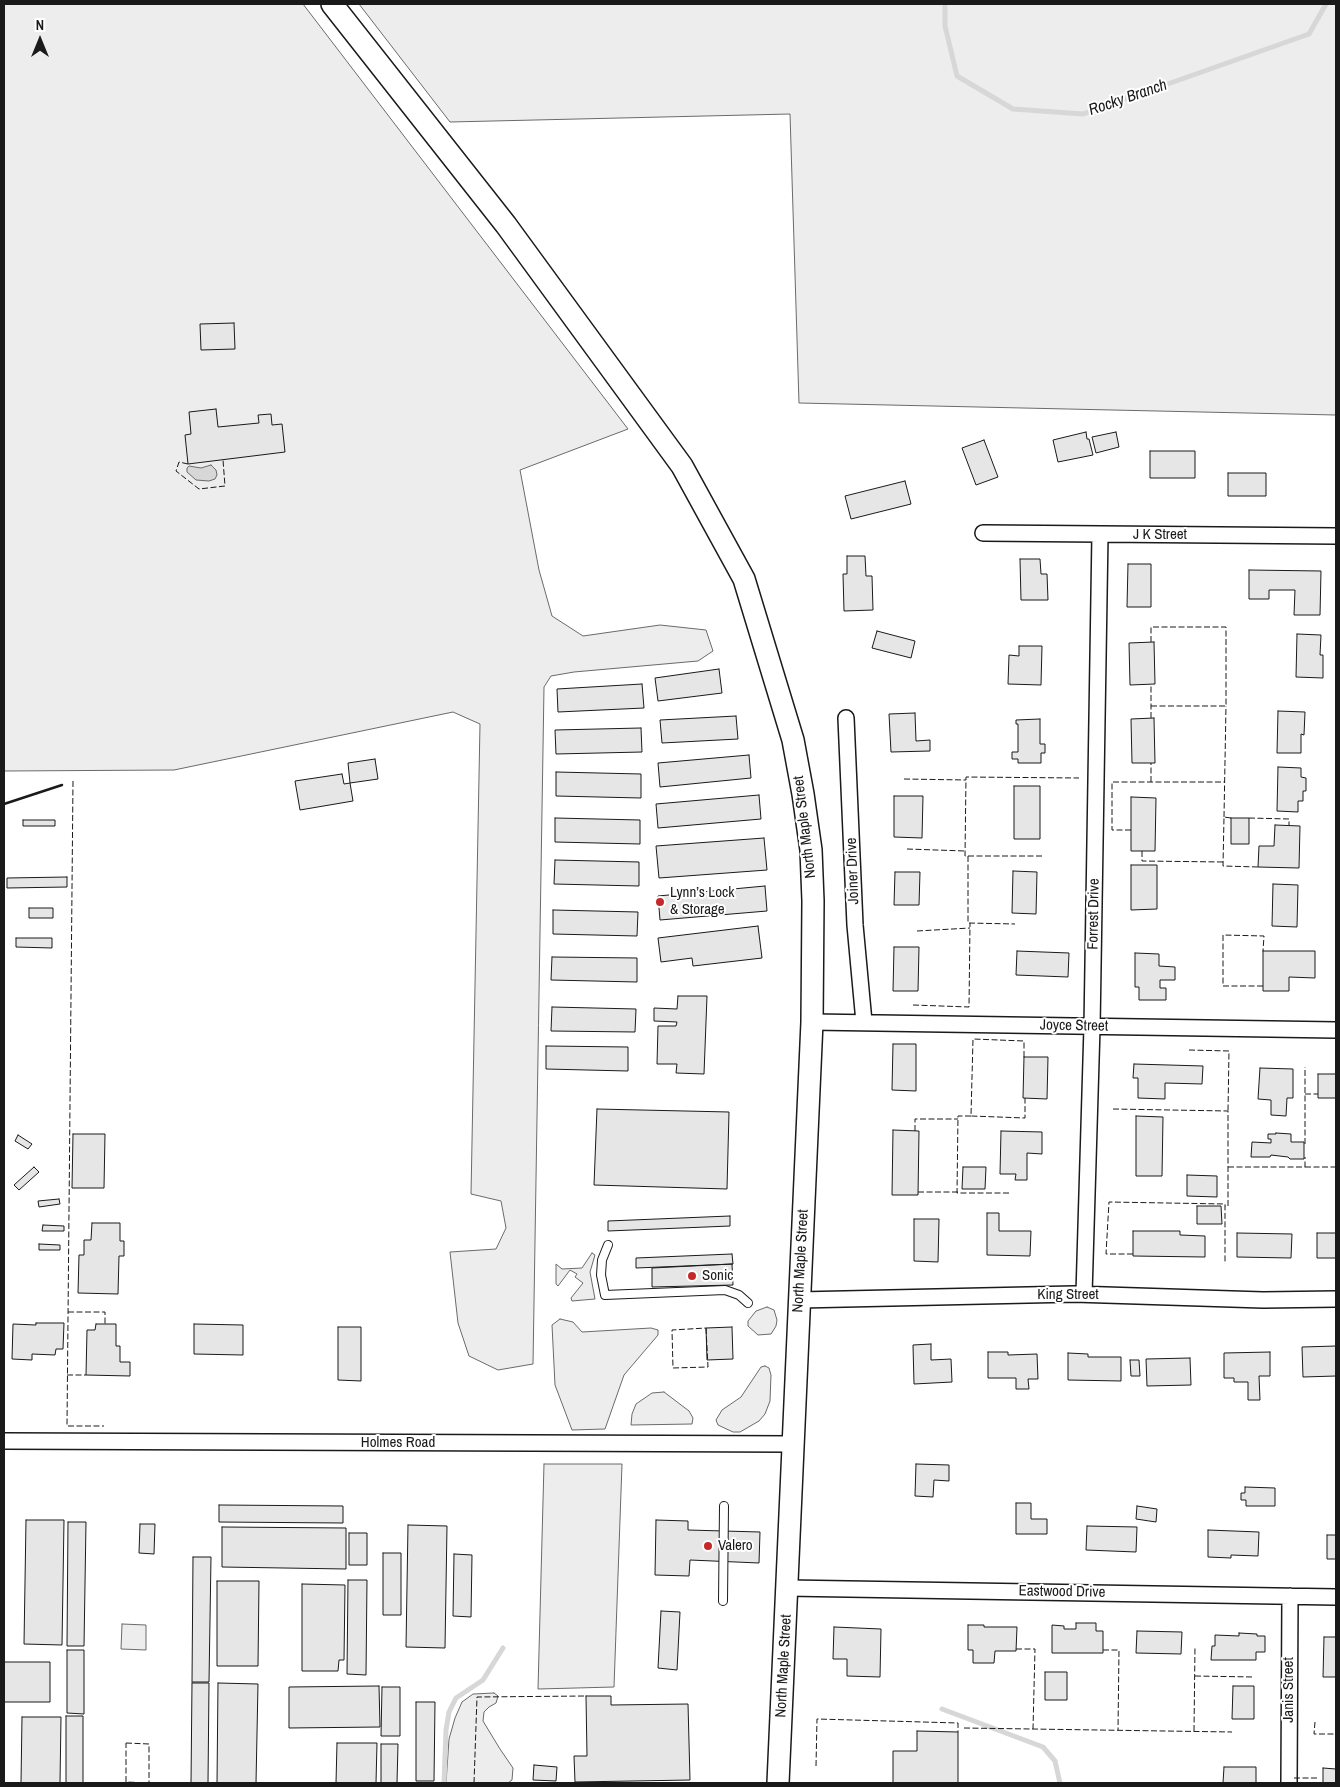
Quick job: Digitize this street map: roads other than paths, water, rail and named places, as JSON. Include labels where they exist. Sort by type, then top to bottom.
[{"type":"main road","name":"North Maple Street","points":[[332,4],[506,225],[682,466],[744,579],[793,740],[804,794],[811,850],[813,901],[812,1022],[778,1783]]},
{"type":"street","name":"J K Street","points":[[983,533],[1336,536]]},
{"type":"street","name":"Forrest Drive","points":[[1084,1294],[1092,1027],[1100,534]]},
{"type":"street","name":"Joiner Drive","points":[[846,718],[855,925],[864,1022]]},
{"type":"street","name":"Joyce Street","points":[[812,1022],[1336,1030]]},
{"type":"street","name":"King Street","points":[[799,1300],[1084,1294],[1263,1300],[1336,1299]]},
{"type":"street","name":"Holmes Road","points":[[4,1441],[793,1444]]},
{"type":"street","name":"Eastwood Drive","points":[[787,1588],[1336,1597]]},
{"type":"street","name":"Janis Street","points":[[1289,1783],[1290,1596]]},
{"type":"lane","points":[[608,1245],[602,1260],[601,1275],[605,1295],[725,1290],[739,1295],[748,1303]]},
{"type":"lane","points":[[723,1601],[724,1506]]},
{"type":"waterway","name":"Rocky Branch","points":[[945,4],[945,26],[957,76],[1013,109],[1083,114],[1309,34],[1326,4]]},
{"type":"waterway","points":[[444,1783],[446,1730],[449,1712],[456,1698],[483,1680],[503,1648]]},
{"type":"waterway","points":[[942,1709],[1043,1747],[1055,1761],[1060,1783]]},
{"type":"place","name":"Lynn’s Lock & Storage","points":[[660,902]]},
{"type":"place","name":"Sonic","points":[[692,1276]]},
{"type":"place","name":"Valero","points":[[708,1546]]}]
